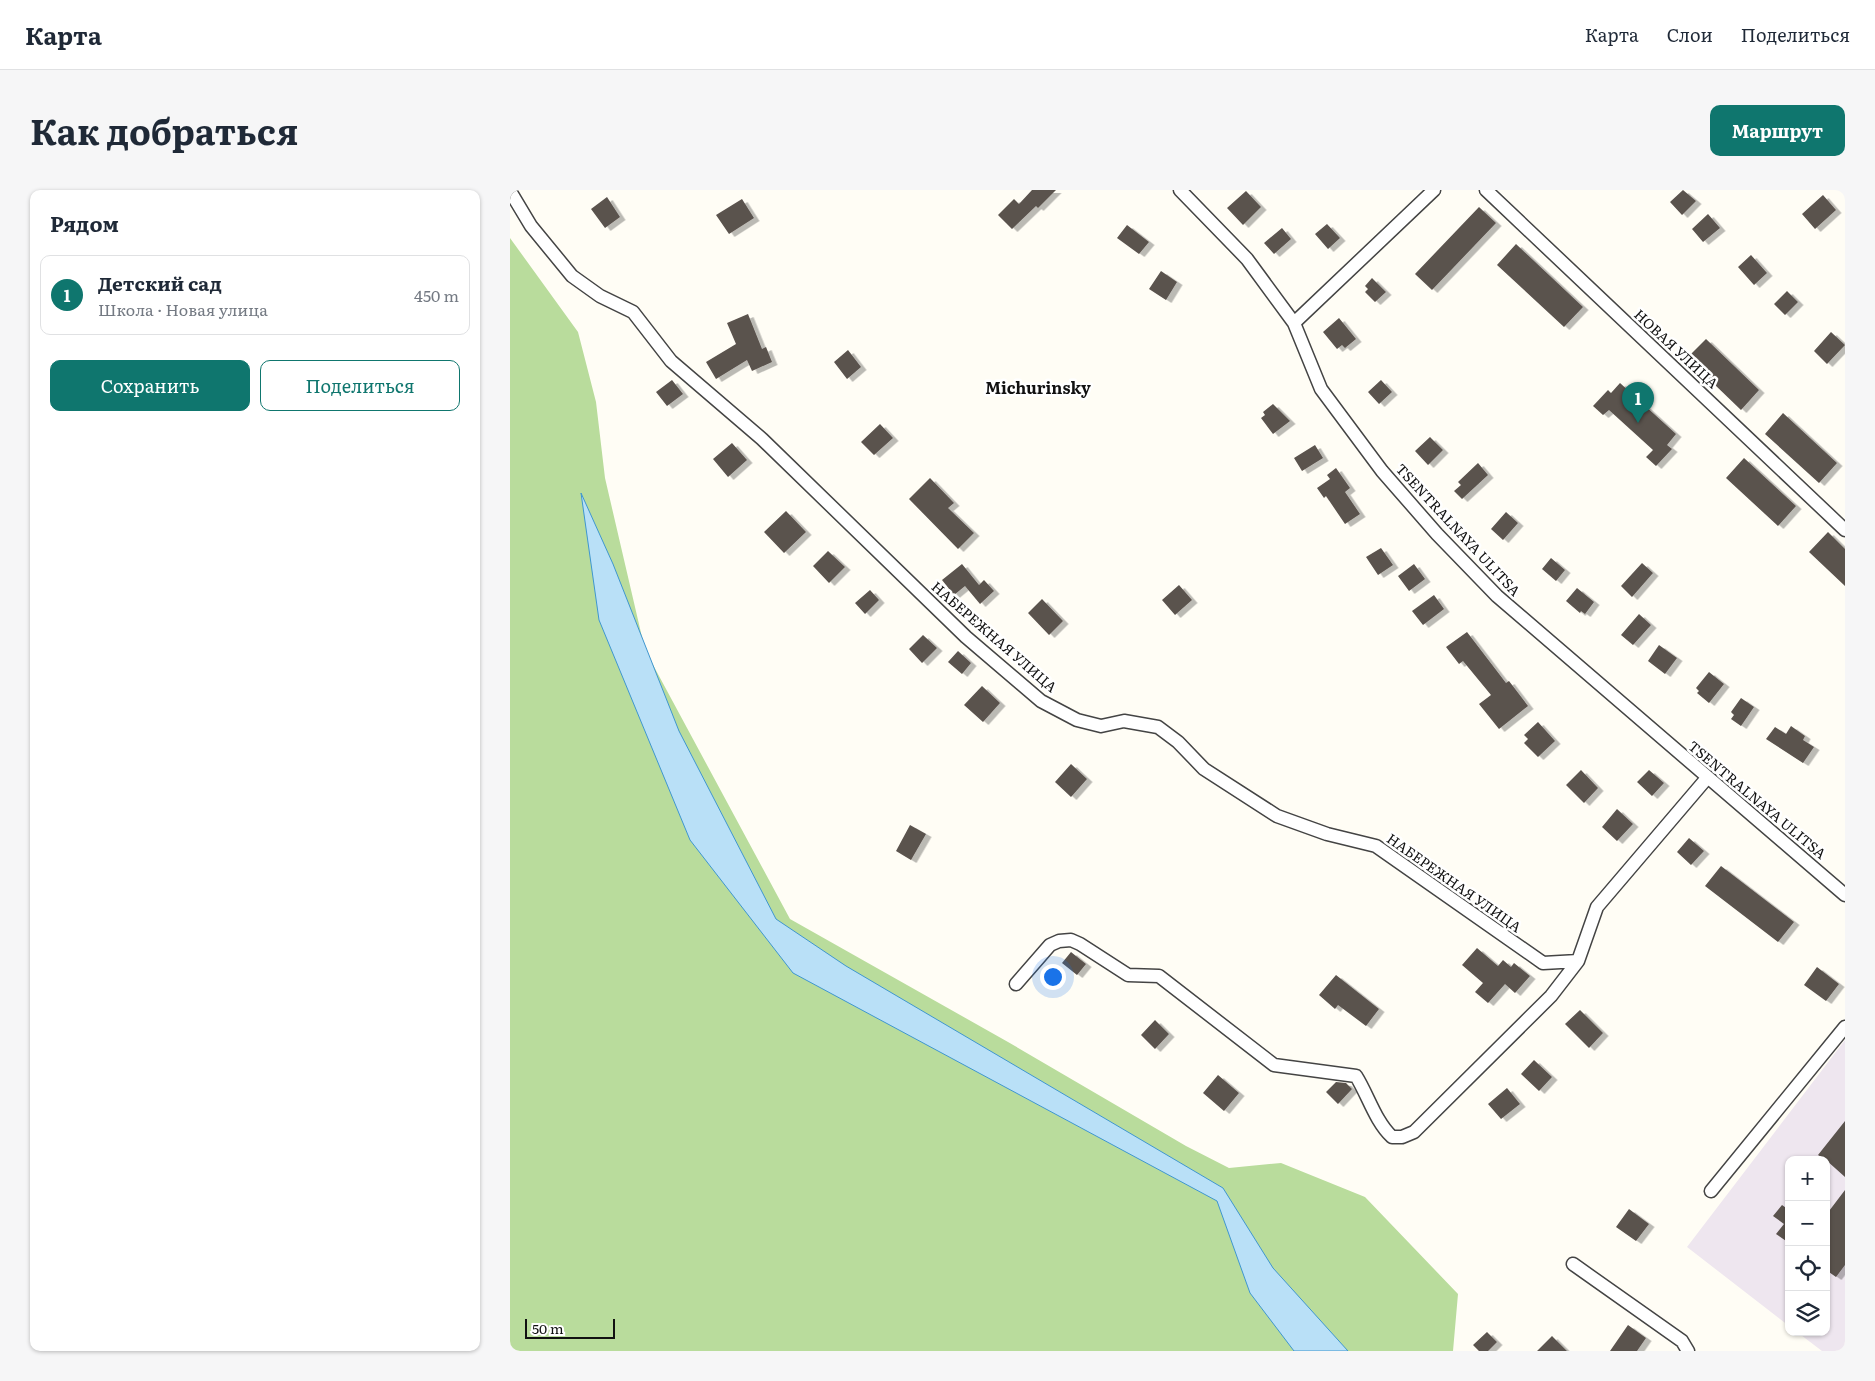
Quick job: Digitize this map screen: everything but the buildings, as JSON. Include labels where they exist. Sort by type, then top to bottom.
[{"type":"street","name":"TSENTRALNAYA ULITSA","points":[[1180,190],[1247,259],[1294,323],[1321,389],[1382,471],[1496,596],[1706,778],[1845,894]]},
{"type":"street","points":[[1294,323],[1434,190]]},
{"type":"street","name":"НОВАЯ УЛИЦА","points":[[1486,190],[1845,530]]},
{"type":"street","name":"НАБЕРЕЖНАЯ УЛИЦА","points":[[510,191],[531,226],[572,276],[600,296],[633,312],[670,361],[762,439],[966,637],[1041,701],[1077,720],[1101,726],[1124,721],[1158,727],[1178,742],[1204,769],[1277,816],[1327,834],[1376,846],[1543,963],[1578,961]]},
{"type":"street","points":[[1016,984],[1050,945],[1059,941],[1071,940],[1128,975],[1159,976],[1274,1065],[1356,1076],[1367,1093],[1383,1129],[1392,1137],[1402,1137],[1414,1132],[1551,996],[1578,961],[1597,907],[1706,778]]},
{"type":"street","points":[[1711,1191],[1845,1027]]},
{"type":"street","points":[[1572,1264],[1682,1341],[1688,1351]]},
{"type":"shaded area","points":[[1845,1040],[1845,1351],[1822,1351],[1802,1336],[1830,1336],[1830,1156],[1785,1156],[1785,1323],[1687,1247]]},
{"type":"green space","points":[[510,238],[578,332],[596,402],[605,478],[645,650],[790,919],[1008,1042],[1186,1146],[1229,1168],[1281,1163],[1365,1197],[1458,1294],[1453,1351],[510,1351]]},
{"type":"water","points":[[581,493],[613,564],[679,731],[776,919],[846,966],[1223,1188],[1273,1268],[1348,1351],[1294,1351],[1250,1293],[1217,1201],[793,973],[690,840],[599,620]]},
{"type":"place","name":"Детский сад","points":[[1638,423]]},
{"type":"district","name":"Michurinsky","points":[[1038,388]]}]
